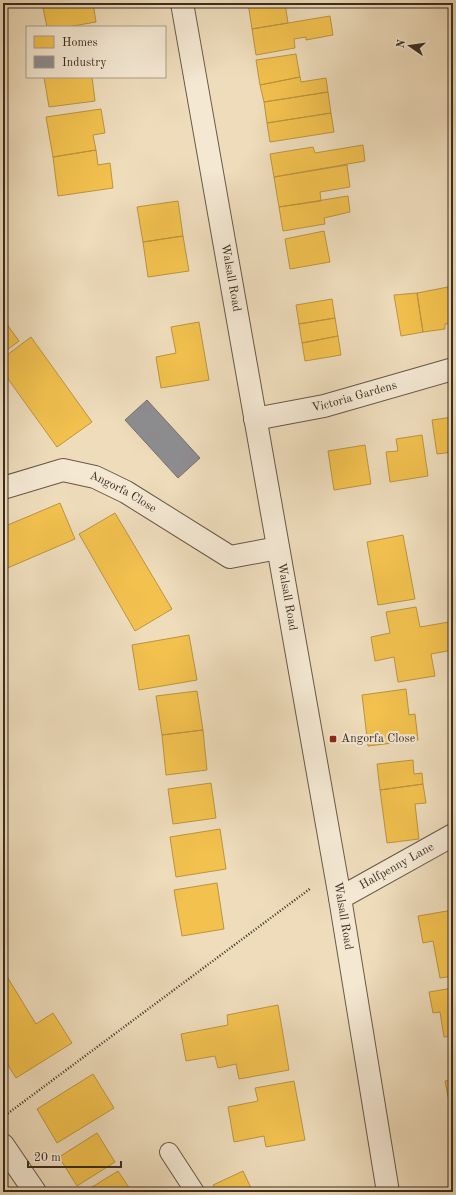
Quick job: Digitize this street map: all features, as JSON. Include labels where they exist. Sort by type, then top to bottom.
[{"type":"street","name":"Walsall Road","points":[[182,3],[334,871],[340,898],[388,1192]]},
{"type":"street","name":"Victoria Gardens","points":[[255,419],[324,406],[453,369]]},
{"type":"street","name":"Angorfa Close","points":[[3,488],[63,470],[88,476],[126,492],[230,557],[278,548]]},
{"type":"street","name":"Halfpenny Lane","points":[[340,898],[453,835]]},
{"type":"street","points":[[3,1145],[35,1192]]},
{"type":"lane","points":[[169,1152],[195,1192]]},
{"type":"path","points":[[3,1117],[334,871]]},
{"type":"building: Homes","points":[[42,3],[93,3],[96,22],[73,26],[47,26]]},
{"type":"building: Homes","points":[[248,3],[285,3],[288,23],[252,29]]},
{"type":"building: Homes","points":[[330,16],[333,35],[306,40],[306,37],[294,39],[295,48],[256,55],[252,29]]},
{"type":"building: Homes","points":[[296,54],[300,77],[260,85],[256,60]]},
{"type":"building: Homes","points":[[300,77],[301,82],[326,78],[328,92],[264,102],[260,85]]},
{"type":"building: Homes","points":[[44,78],[92,78],[95,101],[49,107]]},
{"type":"building: Homes","points":[[328,92],[331,113],[267,123],[264,102]]},
{"type":"building: Homes","points":[[101,109],[105,133],[93,135],[96,150],[53,157],[46,117]]},
{"type":"building: Homes","points":[[331,113],[334,132],[270,142],[267,123]]},
{"type":"building: Homes","points":[[363,145],[365,161],[274,177],[270,154],[313,147],[315,153]]},
{"type":"building: Homes","points":[[96,150],[98,165],[110,163],[113,188],[58,196],[53,157]]},
{"type":"building: Homes","points":[[347,165],[350,187],[320,192],[321,201],[279,207],[274,177]]},
{"type":"building: Homes","points":[[348,196],[350,212],[324,218],[325,224],[283,231],[279,207]]},
{"type":"building: Homes","points":[[178,201],[183,236],[143,242],[137,207]]},
{"type":"building: Homes","points":[[324,231],[330,262],[290,269],[285,239]]},
{"type":"building: Homes","points":[[183,236],[189,271],[148,277],[143,242]]},
{"type":"building: Homes","points":[[453,286],[453,322],[448,287]]},
{"type":"building: Homes","points":[[448,287],[453,323],[445,324],[445,329],[423,332],[417,293]]},
{"type":"building: Homes","points":[[417,293],[423,332],[401,336],[394,295]]},
{"type":"building: Homes","points":[[332,299],[335,318],[299,324],[296,305]]},
{"type":"building: Homes","points":[[335,318],[338,336],[302,343],[299,324]]},
{"type":"building: Homes","points":[[3,319],[19,341],[3,353]]},
{"type":"building: Homes","points":[[199,322],[209,380],[161,388],[156,357],[176,353],[171,327]]},
{"type":"building: Homes","points":[[338,336],[341,355],[305,361],[302,343]]},
{"type":"building: Homes","points":[[31,337],[92,422],[57,447],[3,372],[3,358]]},
{"type":"building: Homes","points":[[453,417],[453,452],[437,454],[432,420]]},
{"type":"building: Homes","points":[[422,435],[428,476],[390,482],[386,452],[398,451],[396,439]]},
{"type":"building: Homes","points":[[365,445],[371,484],[334,490],[328,451]]},
{"type":"building: Homes","points":[[60,503],[75,539],[3,570],[3,527]]},
{"type":"building: Homes","points":[[115,513],[172,609],[135,631],[79,534]]},
{"type":"building: Homes","points":[[403,535],[415,599],[378,605],[367,542]]},
{"type":"building: Homes","points":[[416,607],[420,627],[449,622],[453,650],[431,654],[435,676],[398,682],[394,657],[375,661],[371,637],[390,633],[386,612]]},
{"type":"building: Homes","points":[[189,635],[197,680],[139,690],[132,645]]},
{"type":"building: Homes","points":[[406,689],[409,715],[415,714],[418,740],[368,746],[362,695]]},
{"type":"building: Homes","points":[[197,691],[203,730],[162,735],[156,696]]},
{"type":"building: Homes","points":[[203,730],[207,770],[166,775],[162,735]]},
{"type":"building: Homes","points":[[413,760],[414,774],[422,773],[423,784],[380,790],[377,764]]},
{"type":"building: Homes","points":[[211,783],[216,818],[173,824],[168,789]]},
{"type":"building: Homes","points":[[423,784],[426,803],[415,804],[419,839],[387,843],[380,790]]},
{"type":"building: Homes","points":[[220,829],[226,869],[176,877],[170,837]]},
{"type":"building: Homes","points":[[217,883],[224,929],[182,936],[174,890]]},
{"type":"building: Homes","points":[[453,910],[453,976],[440,978],[433,941],[423,943],[418,916]]},
{"type":"building: Homes","points":[[3,970],[36,1024],[53,1013],[72,1043],[16,1078],[3,1057]]},
{"type":"building: Homes","points":[[453,988],[453,1036],[444,1037],[440,1012],[433,1013],[429,992]]},
{"type":"building: Homes","points":[[278,1005],[289,1070],[239,1079],[236,1064],[218,1068],[215,1056],[186,1061],[181,1034],[228,1025],[227,1015]]},
{"type":"building: Homes","points":[[453,1045],[453,1067],[449,1046]]},
{"type":"building: Homes","points":[[93,1074],[114,1108],[57,1143],[37,1109]]},
{"type":"building: Homes","points":[[453,1080],[453,1100],[449,1101],[445,1081]]},
{"type":"building: Homes","points":[[294,1081],[305,1140],[266,1147],[264,1136],[234,1142],[228,1107],[258,1101],[255,1088]]},
{"type":"building: Homes","points":[[97,1133],[115,1162],[77,1186],[59,1157]]},
{"type":"building: Homes","points":[[118,1171],[132,1192],[84,1192]]},
{"type":"building: Homes","points":[[243,1171],[253,1192],[217,1192],[213,1185]]},
{"type":"building: Industry","points":[[147,400],[200,458],[178,478],[125,420]]},
{"type":"place","name":"Angorfa Close","points":[[333,739]]}]
